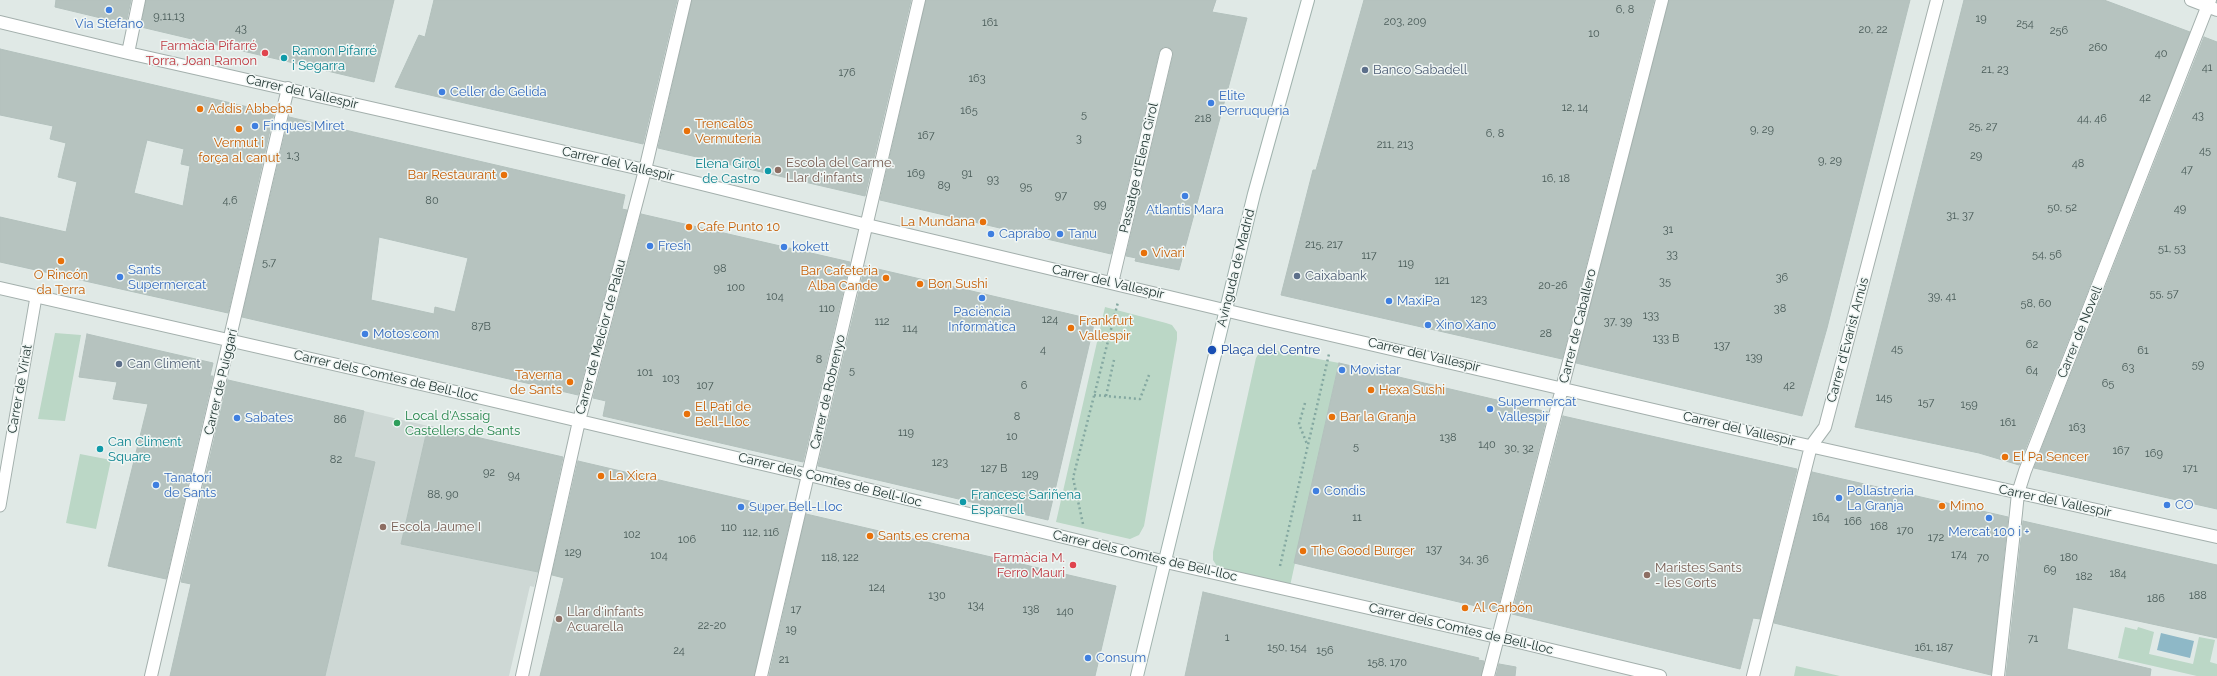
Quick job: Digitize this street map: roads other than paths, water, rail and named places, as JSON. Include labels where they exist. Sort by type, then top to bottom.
[{"type":"street","points":[[128,53],[139,0]]},
{"type":"street","name":"Carrer de Melcior de Palau","points":[[522,676],[580,421],[645,170],[686,0]]},
{"type":"street","name":"Carrer de Robrenyo","points":[[761,676],[919,0]]},
{"type":"street","name":"Avinguda de Madrid","points":[[1137,676],[1166,562],[1175,516],[1254,194],[1308,0]]},
{"type":"street","name":"Carrer de Caballero","points":[[1488,676],[1662,0]]},
{"type":"street","name":"Carrer d'Evarist Arnús","points":[[1753,676],[1811,446],[1825,427],[1937,0]]},
{"type":"street","points":[[2191,0],[2212,5]]},
{"type":"street","name":"Carrer de Novell","points":[[1998,676],[2018,493],[2025,471],[2212,5]]},
{"type":"street","name":"Carrer del Vallespir","points":[[0,22],[128,53],[645,170],[867,225],[1226,310],[1811,446],[2217,537]]},
{"type":"street","name":"Passatge d'Elena Girol","points":[[1112,283],[1166,54]]},
{"type":"street","name":"Carrer de Puiggarí","points":[[152,676],[288,88]]},
{"type":"street","name":"Carrer dels Comtes de Bell-lloc","points":[[0,288],[230,339],[809,474],[1166,562],[1498,637],[1660,676]]},
{"type":"lane","name":"Carrer de Viriat","points":[[0,506],[36,297]]},
{"type":"water","points":[[2161,633],[2194,641],[2190,658],[2157,650]]},
{"type":"place","name":"Via Stefano","points":[[109,10]]},
{"type":"place","name":"Farmàcia Pifarré Torra, Joan Ramon","points":[[265,53]]},
{"type":"place","name":"Ramon Pifarré i Segarra","points":[[284,58]]},
{"type":"place","name":"Banco Sabadell","points":[[1365,70]]},
{"type":"place","name":"Celler de Gelida","points":[[442,92]]},
{"type":"place","name":"Elite Perruqueria","points":[[1211,103]]},
{"type":"place","name":"Addis Abbeba","points":[[200,109]]},
{"type":"place","name":"Finques Miret","points":[[255,126]]},
{"type":"place","name":"Vermut i força al canut","points":[[239,129]]},
{"type":"place","name":"Trencalòs Vermuteria","points":[[687,131]]},
{"type":"place","name":"Escola del Carme. Llar d'infants","points":[[778,170]]},
{"type":"place","name":"Elena Girol de Castro","points":[[768,171]]},
{"type":"place","name":"Bar Restaurant","points":[[504,175]]},
{"type":"place","name":"Atlantis Mara","points":[[1185,196]]},
{"type":"place","name":"La Mundana","points":[[983,222]]},
{"type":"place","name":"Cafe Punto 10","points":[[689,227]]},
{"type":"place","name":"Caprabo","points":[[991,234]]},
{"type":"place","name":"Tanu","points":[[1060,234]]},
{"type":"place","name":"Fresh","points":[[650,246]]},
{"type":"place","name":"kokett","points":[[784,247]]},
{"type":"place","name":"Vivari","points":[[1144,253]]},
{"type":"place","name":"O Rincón da Terra","points":[[61,261]]},
{"type":"place","name":"Caixabank","points":[[1297,276]]},
{"type":"place","name":"Sants Supermercat","points":[[120,277]]},
{"type":"place","name":"Bar Cafeteria Alba Cande","points":[[886,278]]},
{"type":"place","name":"Bon Sushi","points":[[920,284]]},
{"type":"place","name":"Paciència Informàtica","points":[[982,298]]},
{"type":"place","name":"MaxiPa","points":[[1389,301]]},
{"type":"place","name":"Xino Xano","points":[[1428,325]]},
{"type":"place","name":"Frankfurt Vallespir","points":[[1071,328]]},
{"type":"place","name":"Motos.com","points":[[365,334]]},
{"type":"place","name":"Plaça del Centre","points":[[1212,350]]},
{"type":"place","name":"Can Climent","points":[[119,364]]},
{"type":"place","name":"Movistar","points":[[1342,370]]},
{"type":"place","name":"Taverna de Sants","points":[[570,382]]},
{"type":"place","name":"Hexa Sushi","points":[[1371,390]]},
{"type":"place","name":"Supermercat Vallespir","points":[[1490,409]]},
{"type":"place","name":"El Pati de Bell-Lloc","points":[[687,414]]},
{"type":"place","name":"Bar la Granja","points":[[1332,417]]},
{"type":"place","name":"Sabates","points":[[237,418]]},
{"type":"place","name":"Local d'Assaig Castellers de Sants","points":[[397,423]]},
{"type":"place","name":"Can Climent Square","points":[[100,449]]},
{"type":"place","name":"El Pa Sencer","points":[[2005,457]]},
{"type":"place","name":"La Xicra","points":[[601,476]]},
{"type":"place","name":"Tanatori de Sants","points":[[156,485]]},
{"type":"place","name":"Condis","points":[[1316,491]]},
{"type":"place","name":"Pollastreria La Granja","points":[[1839,498]]},
{"type":"place","name":"Francesc Sariñena Esparrell","points":[[963,502]]},
{"type":"place","name":"CO","points":[[2167,505]]},
{"type":"place","name":"Mimo","points":[[1942,506]]},
{"type":"place","name":"Super Bell-Lloc","points":[[741,507]]},
{"type":"place","name":"Mercat 100 i +","points":[[1989,518]]},
{"type":"place","name":"Escola Jaume I","points":[[383,527]]},
{"type":"place","name":"Sants es crema","points":[[870,536]]},
{"type":"place","name":"The Good Burger","points":[[1303,551]]},
{"type":"place","name":"Farmàcia M. Ferro Mauri","points":[[1073,565]]},
{"type":"place","name":"Maristes Sants - les Corts","points":[[1647,575]]},
{"type":"place","name":"Al Carbón","points":[[1465,608]]},
{"type":"place","name":"Llar d'infants Acuarella","points":[[559,619]]},
{"type":"place","name":"Consum","points":[[1088,658]]}]
